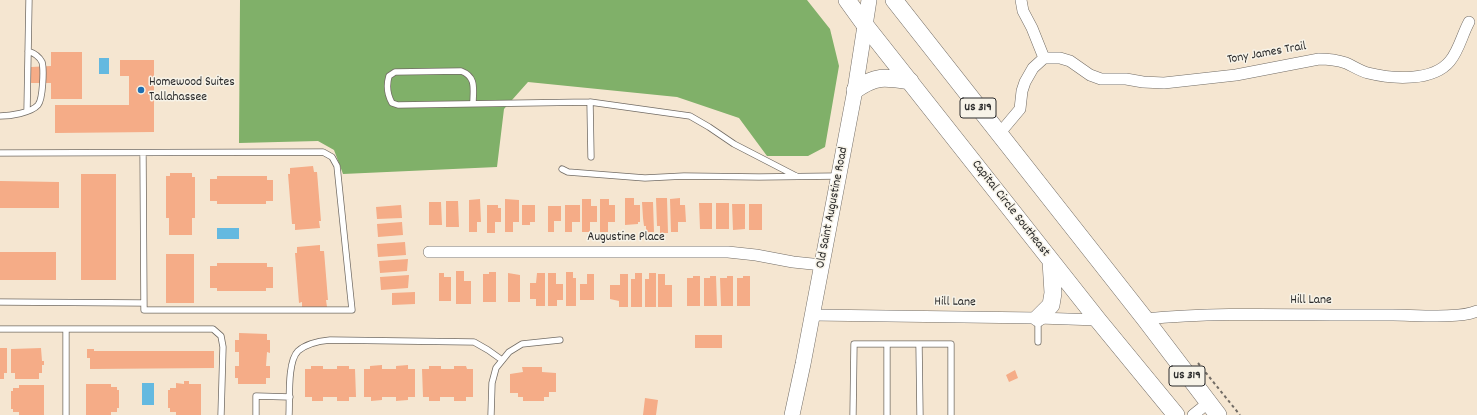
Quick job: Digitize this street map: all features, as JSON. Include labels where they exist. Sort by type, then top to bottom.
[{"type":"main road","name":"Capital Circle Southeast","points":[[847,0],[865,25],[1051,261],[1176,415]]},
{"type":"main road","name":"US 319","points":[[894,0],[1145,319],[1213,409]]},
{"type":"main road","points":[[855,90],[867,82],[880,78],[910,81]]},
{"type":"main road","points":[[1038,318],[1051,305],[1053,294],[1051,261]]},
{"type":"street","name":"Old Saint Augustine Road","points":[[792,415],[855,90],[869,0]]},
{"type":"street","points":[[999,134],[1020,109],[1022,91],[1025,82],[1033,68],[1044,58],[1032,28],[1023,11],[1021,0]]},
{"type":"street","name":"Tony James Trail","points":[[1044,58],[1060,58],[1070,61],[1090,75],[1101,79],[1126,79],[1143,82],[1164,83],[1206,79],[1319,59],[1344,62],[1368,73],[1390,76],[1420,77],[1430,75],[1443,68],[1450,61],[1469,22]]},
{"type":"street","name":"Augustine Place","points":[[429,252],[728,252],[822,265]]},
{"type":"street","name":"Hill Lane","points":[[1145,319],[1260,315],[1438,316],[1470,314],[1477,311]]},
{"type":"street","name":"Hill Lane","points":[[812,315],[1098,320]]},
{"type":"street","points":[[1193,415],[1213,409]]},
{"type":"lane","points":[[27,110],[29,0]]},
{"type":"lane","points":[[0,116],[10,116],[27,110],[38,105],[42,97],[42,64],[39,58],[28,51]]},
{"type":"lane","points":[[473,104],[473,81],[468,74],[461,71],[396,72],[389,76],[388,95],[392,103],[398,105],[473,104],[590,102],[690,116],[734,144],[796,176]]},
{"type":"lane","points":[[590,102],[591,157]]},
{"type":"lane","points":[[0,153],[323,152],[332,157],[337,166],[352,310],[144,310],[143,153]]},
{"type":"lane","points":[[562,170],[568,172],[645,178],[684,176],[838,176]]},
{"type":"lane","points":[[0,302],[144,303]]},
{"type":"lane","points":[[1038,318],[1038,342]]},
{"type":"lane","points":[[0,329],[213,329],[221,336],[223,347],[221,415]]},
{"type":"lane","points":[[66,329],[66,415]]},
{"type":"lane","points":[[491,415],[492,383],[496,368],[509,352],[522,344],[560,340]]},
{"type":"lane","points":[[289,415],[292,362],[297,352],[306,345],[318,341],[474,342],[502,360]]},
{"type":"lane","points":[[853,415],[854,344],[951,344],[951,415]]},
{"type":"lane","points":[[887,344],[887,415]]},
{"type":"lane","points":[[919,344],[920,415]]},
{"type":"lane","points":[[256,415],[256,396],[290,397]]},
{"type":"path","points":[[1195,360],[1240,415]]},
{"type":"green space","points":[[240,0],[807,0],[830,29],[839,66],[825,147],[808,156],[767,156],[739,118],[677,97],[528,82],[504,109],[497,167],[343,174],[334,150],[318,141],[239,143]]},
{"type":"water","points":[[99,58],[109,58],[109,74],[99,74]]},
{"type":"water","points":[[217,228],[239,228],[239,239],[217,239]]},
{"type":"water","points":[[142,383],[154,383],[154,405],[142,405]]},
{"type":"building","points":[[51,52],[82,52],[82,99],[51,99],[51,83],[31,83],[31,67],[51,66]]},
{"type":"building","name":"Homewood Suites Tallahassee","points":[[120,60],[154,60],[154,132],[55,133],[55,105],[129,105],[129,76],[120,76]]},
{"type":"building","points":[[313,166],[314,172],[317,172],[321,221],[319,221],[320,228],[295,230],[295,224],[292,224],[288,174],[290,174],[290,168]]},
{"type":"building","points":[[170,173],[192,173],[192,177],[195,177],[195,218],[192,218],[192,235],[169,235],[169,218],[166,218],[166,176],[170,176]]},
{"type":"building","points":[[81,174],[116,174],[116,280],[81,280]]},
{"type":"building","points":[[217,176],[267,176],[267,180],[273,180],[273,201],[266,201],[266,204],[217,204],[217,201],[210,201],[210,179],[217,179]]},
{"type":"building","points":[[0,181],[59,182],[59,208],[0,208]]},
{"type":"building","points":[[625,198],[634,198],[634,205],[640,205],[640,222],[638,222],[638,224],[625,225]]},
{"type":"building","points":[[656,198],[667,198],[668,233],[660,233],[660,226],[657,226]]},
{"type":"building","points":[[680,198],[680,205],[685,205],[686,222],[678,222],[678,232],[671,232],[670,199]]},
{"type":"building","points":[[480,199],[481,222],[477,222],[477,232],[469,232],[469,200]]},
{"type":"building","points":[[505,199],[519,200],[519,222],[513,222],[513,232],[505,232]]},
{"type":"building","points":[[582,199],[591,199],[591,206],[597,206],[597,222],[590,222],[590,232],[582,232]]},
{"type":"building","points":[[600,199],[609,199],[609,205],[615,205],[615,222],[608,222],[608,232],[600,232]]},
{"type":"building","points":[[446,201],[458,201],[459,227],[446,227]]},
{"type":"building","points":[[429,202],[441,202],[442,225],[429,225]]},
{"type":"building","points":[[642,202],[653,202],[654,232],[646,232]]},
{"type":"building","points":[[699,203],[712,203],[712,229],[700,229]]},
{"type":"building","points":[[716,203],[729,203],[729,229],[716,229]]},
{"type":"building","points":[[732,204],[745,204],[745,229],[733,230]]},
{"type":"building","points":[[749,204],[762,204],[762,230],[749,230]]},
{"type":"building","points":[[401,205],[402,218],[377,219],[376,207]]},
{"type":"building","points":[[487,205],[498,205],[498,208],[501,208],[501,222],[495,222],[495,233],[487,233]]},
{"type":"building","points":[[522,205],[535,205],[535,222],[530,222],[530,225],[522,225]]},
{"type":"building","points":[[565,205],[580,205],[580,222],[572,222],[572,232],[565,232]]},
{"type":"building","points":[[548,206],[561,206],[561,221],[554,221],[554,232],[548,232]]},
{"type":"building","points":[[402,222],[403,235],[378,237],[377,224]]},
{"type":"building","points":[[405,242],[406,255],[378,257],[377,244]]},
{"type":"building","points":[[320,245],[320,251],[324,251],[328,300],[326,300],[327,307],[302,309],[302,302],[299,303],[295,253],[297,253],[297,247]]},
{"type":"building","points":[[0,252],[56,252],[56,280],[0,280]]},
{"type":"building","points":[[166,254],[194,254],[194,303],[166,303]]},
{"type":"building","points":[[408,259],[407,271],[380,273],[379,261]]},
{"type":"building","points":[[217,263],[267,263],[267,267],[273,267],[273,288],[266,288],[266,291],[217,291],[217,288],[210,288],[210,266],[217,266]]},
{"type":"building","points":[[456,271],[464,271],[464,281],[471,281],[471,304],[456,304]]},
{"type":"building","points":[[489,272],[496,272],[496,302],[483,302],[483,274],[489,274]]},
{"type":"building","points":[[566,272],[573,272],[573,278],[576,278],[576,306],[566,306]]},
{"type":"building","points":[[439,273],[444,273],[444,277],[451,277],[451,301],[439,301]]},
{"type":"building","points":[[508,273],[520,275],[520,302],[508,302]]},
{"type":"building","points":[[537,273],[545,273],[545,306],[536,306],[536,299],[530,299],[530,283],[536,283]]},
{"type":"building","points":[[548,273],[556,273],[556,284],[563,284],[563,300],[557,300],[557,306],[548,306]]},
{"type":"building","points":[[635,273],[642,273],[642,307],[631,307],[631,279],[635,279]]},
{"type":"building","points":[[649,273],[656,273],[656,307],[645,307],[645,279],[649,279]]},
{"type":"building","points":[[587,274],[594,274],[594,300],[580,300],[580,284],[587,284]]},
{"type":"building","points":[[620,274],[628,274],[628,307],[619,307],[619,301],[610,299],[610,285],[620,285]]},
{"type":"building","points":[[658,274],[665,274],[665,285],[672,285],[672,307],[658,307]]},
{"type":"building","points":[[409,275],[408,288],[381,290],[380,277]]},
{"type":"building","points":[[693,276],[700,276],[700,306],[687,306],[687,278],[693,278]]},
{"type":"building","points":[[710,276],[716,276],[717,306],[704,306],[704,278],[710,278]]},
{"type":"building","points":[[727,276],[733,276],[733,306],[721,306],[720,278],[727,278]]},
{"type":"building","points":[[743,276],[750,276],[750,306],[737,306],[737,278],[743,278]]},
{"type":"building","points":[[415,292],[415,304],[392,305],[392,293]]},
{"type":"building","points":[[239,333],[267,334],[267,340],[270,340],[270,353],[267,352],[266,366],[270,366],[270,378],[266,378],[266,384],[238,384],[238,378],[235,378],[235,366],[239,366],[239,352],[235,352],[235,340],[239,340]]},
{"type":"building","points":[[695,335],[722,335],[722,348],[695,348]]},
{"type":"building","points":[[0,348],[7,348],[7,373],[4,373],[4,379],[0,379]]},
{"type":"building","points":[[41,348],[42,361],[44,361],[44,365],[42,365],[42,373],[39,373],[39,379],[15,379],[15,373],[11,373],[11,349]]},
{"type":"building","points":[[87,349],[94,349],[94,351],[214,351],[214,368],[90,369],[90,358],[87,358]]},
{"type":"building","points":[[382,365],[382,369],[396,369],[396,366],[408,365],[408,369],[415,369],[415,397],[408,397],[408,400],[396,401],[396,397],[382,397],[382,400],[371,401],[371,397],[364,397],[364,369],[370,369],[370,366]]},
{"type":"building","points":[[311,366],[323,366],[323,369],[337,369],[337,366],[349,366],[349,369],[355,369],[356,397],[349,397],[349,401],[337,401],[337,397],[323,397],[323,401],[312,401],[312,397],[305,397],[305,369],[311,369]]},
{"type":"building","points":[[429,366],[441,366],[441,369],[454,369],[454,366],[466,366],[467,369],[473,369],[473,397],[466,397],[466,401],[454,401],[454,397],[440,397],[440,401],[429,401],[429,397],[423,397],[422,369],[429,369]]},
{"type":"building","points":[[522,367],[542,367],[542,372],[556,373],[556,392],[549,392],[549,397],[544,397],[544,401],[523,401],[523,397],[518,397],[518,393],[510,393],[510,374],[523,372]]},
{"type":"building","points":[[1015,370],[1018,378],[1009,382],[1006,375]]},
{"type":"building","points":[[184,381],[189,381],[189,384],[201,384],[201,415],[176,415],[176,412],[170,412],[170,408],[168,408],[168,390],[170,390],[170,388],[176,388],[176,383],[184,384]]},
{"type":"building","points":[[86,384],[111,384],[111,387],[117,387],[117,390],[119,390],[119,408],[117,408],[117,412],[111,412],[111,415],[86,415]]},
{"type":"building","points":[[19,385],[44,385],[44,415],[19,415],[19,412],[13,412],[13,409],[11,409],[11,391],[13,391],[13,388],[19,388]]},
{"type":"building","points":[[645,398],[658,400],[656,415],[643,415]]},
{"type":"place","name":"Homewood Suites Tallahassee","points":[[141,90]]}]
